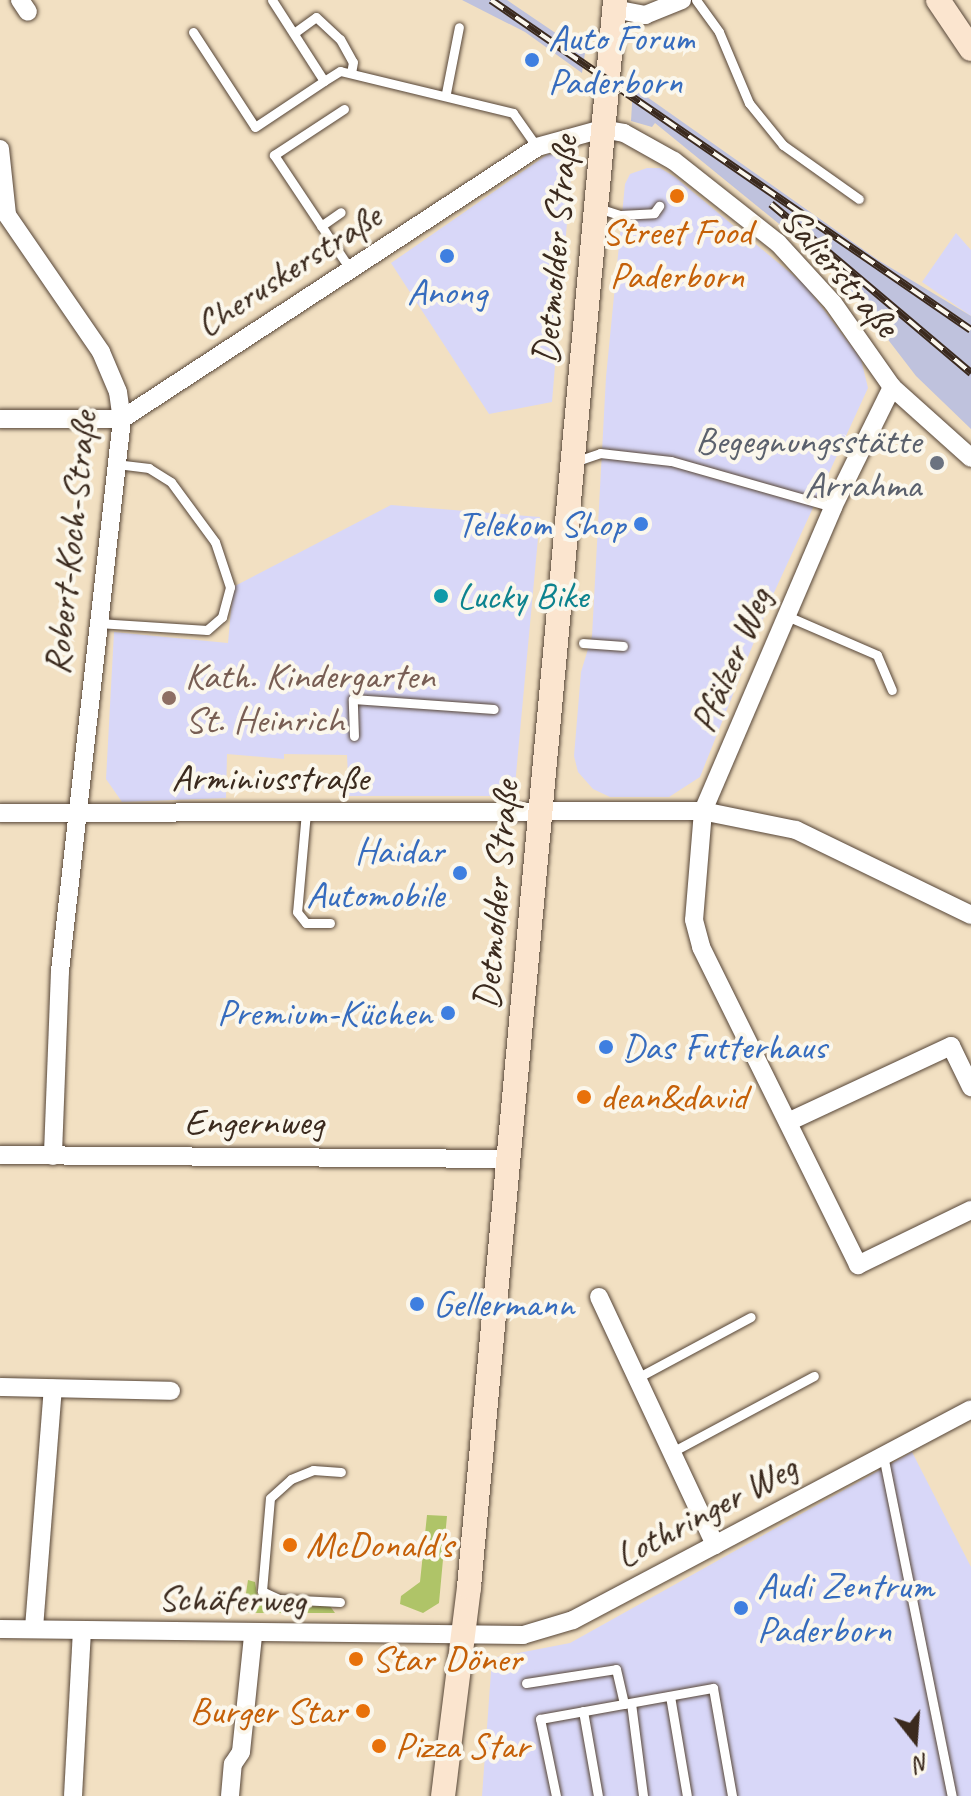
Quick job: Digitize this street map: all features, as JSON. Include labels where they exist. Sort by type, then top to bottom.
[{"type":"main road","points":[[938,0],[971,49]]},
{"type":"main road","name":"Detmolder Straße","points":[[443,1796],[463,1634],[615,4]]},
{"type":"street","points":[[615,4],[645,15],[682,0]]},
{"type":"street","name":"Cheruskerstraße","points":[[122,419],[537,147],[602,129]]},
{"type":"street","name":"Salierstraße","points":[[602,129],[624,133],[674,161],[778,243],[833,303],[892,387],[971,458]]},
{"type":"street","name":"Robert-Koch-Straße","points":[[0,149],[3,217],[101,352],[118,392],[122,419],[60,971],[53,1156]]},
{"type":"street","name":"Pfälzer Weg","points":[[892,387],[833,507],[703,811],[694,920],[701,947],[858,1265],[971,1210]]},
{"type":"street","points":[[0,419],[122,419]]},
{"type":"street","points":[[540,810],[703,811],[796,830],[971,915]]},
{"type":"street","name":"Arminiusstraße","points":[[0,813],[540,810]]},
{"type":"street","points":[[788,1122],[951,1046],[971,1087]]},
{"type":"street","name":"Engernweg","points":[[0,1155],[508,1159]]},
{"type":"street","points":[[599,1297],[715,1545]]},
{"type":"street","points":[[0,1387],[171,1391]]},
{"type":"street","points":[[34,1628],[53,1389]]},
{"type":"street","name":"Lothringer Weg","points":[[463,1634],[523,1635],[559,1625],[971,1409]]},
{"type":"street","name":"Schäferweg","points":[[0,1629],[253,1635],[463,1634]]},
{"type":"street","points":[[73,1796],[82,1630]]},
{"type":"street","points":[[230,1796],[233,1764],[241,1752],[253,1635]]},
{"type":"lane","points":[[272,0],[324,81]]},
{"type":"lane","points":[[696,0],[719,32],[749,103],[775,135],[859,199]]},
{"type":"lane","points":[[294,33],[316,17],[340,39],[353,62],[351,73]]},
{"type":"lane","points":[[446,93],[459,27]]},
{"type":"lane","points":[[193,32],[255,127],[340,71],[446,93],[513,113],[537,147]]},
{"type":"lane","points":[[344,109],[274,155],[350,271]]},
{"type":"lane","points":[[595,207],[620,215],[654,213],[659,206]]},
{"type":"lane","points":[[321,226],[341,212]]},
{"type":"lane","points":[[572,463],[600,453],[671,461],[833,507]]},
{"type":"lane","points":[[98,623],[207,630],[222,617],[230,587],[215,542],[171,482],[149,468],[117,464]]},
{"type":"lane","points":[[787,616],[877,655],[892,690]]},
{"type":"lane","points":[[583,643],[623,646]]},
{"type":"lane","points":[[354,736],[353,699],[494,709]]},
{"type":"lane","points":[[306,812],[297,912],[306,923],[330,923]]},
{"type":"lane","points":[[637,1378],[751,1317]]},
{"type":"lane","points":[[672,1452],[814,1376]]},
{"type":"lane","points":[[883,1455],[952,1796]]},
{"type":"lane","points":[[340,1602],[279,1599],[262,1591],[270,1498],[291,1479],[313,1470],[341,1472]]},
{"type":"lane","points":[[526,1683],[616,1669],[627,1704],[643,1796]]},
{"type":"lane","points":[[556,1796],[540,1719],[713,1688],[732,1796]]},
{"type":"lane","points":[[670,1696],[687,1796]]},
{"type":"lane","points":[[583,1711],[598,1796]]},
{"type":"shaded area","points":[[462,0],[507,0],[585,53],[582,73],[525,32]]},
{"type":"shaded area","points":[[633,87],[878,260],[971,316],[971,429],[916,376],[853,294],[800,241],[655,123],[652,127],[631,121]]},
{"type":"shaded area","points":[[548,154],[567,156],[572,163],[552,402],[489,414],[391,263]]},
{"type":"shaded area","points":[[647,168],[660,168],[675,177],[805,285],[861,359],[868,388],[772,597],[700,777],[669,797],[610,797],[593,789],[578,772],[574,756],[581,672],[592,636],[606,377],[625,184],[630,174]]},
{"type":"shaded area","points":[[956,233],[971,250],[971,316],[922,282]]},
{"type":"shaded area","points":[[391,505],[540,517],[514,796],[349,796],[347,755],[284,754],[284,759],[227,754],[226,798],[122,802],[106,779],[114,632],[228,643],[233,587]]},
{"type":"shaded area","points":[[912,1452],[971,1567],[971,1796],[482,1796],[492,1658],[570,1643]]},
{"type":"green space","points":[[427,1515],[447,1516],[439,1603],[423,1613],[400,1604],[401,1596],[420,1582]]},
{"type":"green space","points":[[248,1580],[255,1582],[257,1594],[277,1607],[330,1606],[335,1613],[243,1613]]},
{"type":"railway","points":[[491,0],[971,330]]},
{"type":"railway","points":[[771,204],[971,373]]},
{"type":"place","name":"Auto Forum Paderborn","points":[[532,60]]},
{"type":"place","name":"Street Food Paderborn","points":[[677,196]]},
{"type":"place","name":"Anong","points":[[447,256]]},
{"type":"place","name":"Begegnungsstätte Arrahma","points":[[937,463]]},
{"type":"place","name":"Telekom Shop","points":[[641,524]]},
{"type":"place","name":"Lucky Bike","points":[[441,596]]},
{"type":"place","name":"Kath. Kindergarten St. Heinrich","points":[[169,698]]},
{"type":"place","name":"Haidar Automobile","points":[[460,873]]},
{"type":"place","name":"Premium-Küchen","points":[[448,1013]]},
{"type":"place","name":"Das Futterhaus","points":[[606,1047]]},
{"type":"place","name":"dean&david","points":[[584,1097]]},
{"type":"place","name":"Gellermann","points":[[417,1304]]},
{"type":"place","name":"McDonald's","points":[[290,1545]]},
{"type":"place","name":"Audi Zentrum Paderborn","points":[[741,1608]]},
{"type":"place","name":"Star Döner","points":[[356,1659]]},
{"type":"place","name":"Burger Star","points":[[363,1711]]},
{"type":"place","name":"Pizza Star","points":[[379,1746]]}]
